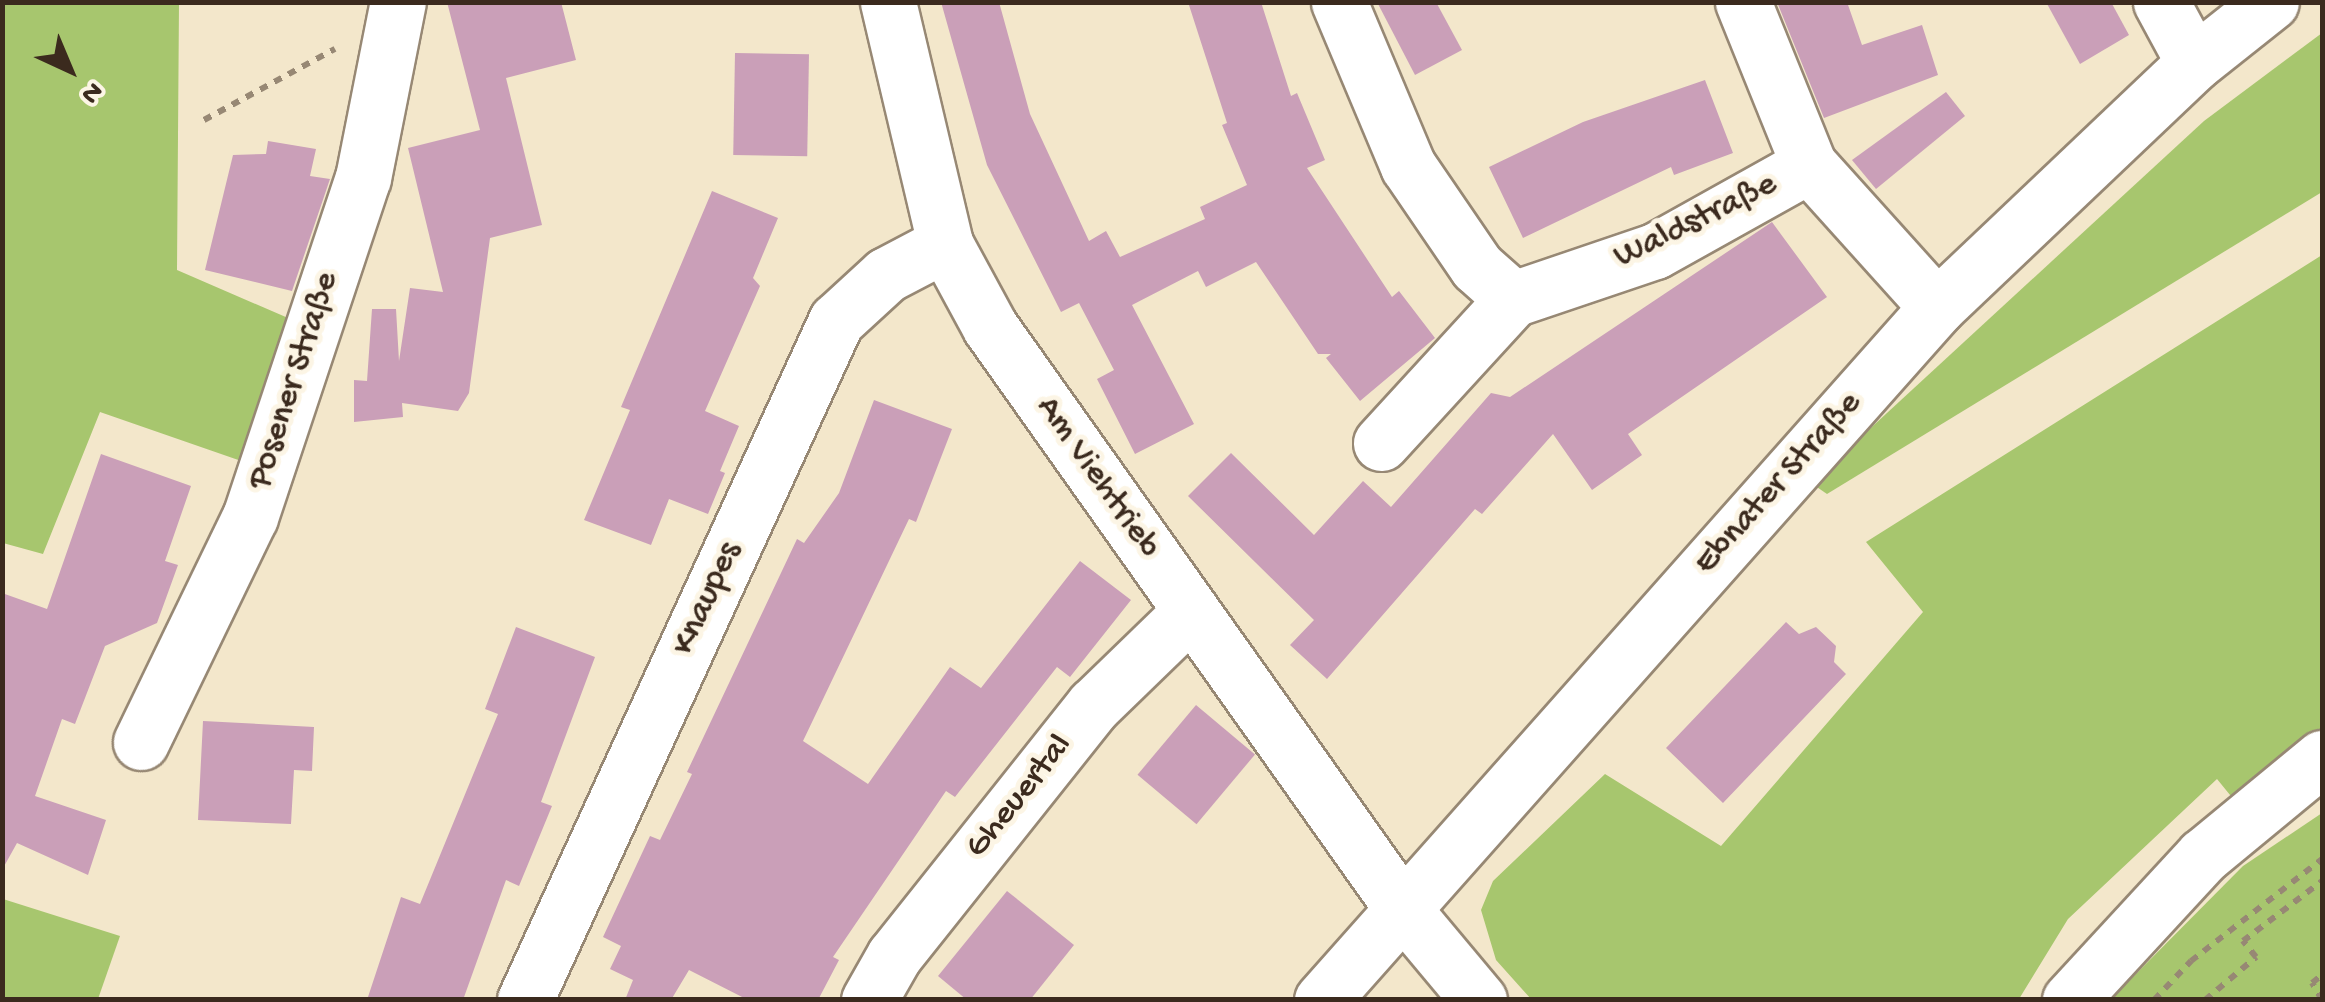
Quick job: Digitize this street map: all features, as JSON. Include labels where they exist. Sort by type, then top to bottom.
[{"type":"street","name":"Am Viehtrieb","points":[[888,2],[945,244],[990,326],[1402,908],[1479,1000]]},
{"type":"street","points":[[1339,2],[1408,166],[1477,266],[1513,300],[1381,443]]},
{"type":"street","points":[[1743,2],[1809,165],[1937,306]]},
{"type":"street","points":[[2161,2],[2194,62]]},
{"type":"street","name":"Ebnater Straße","points":[[1322,1000],[1937,306],[2194,62],[2271,2]]},
{"type":"street","name":"Posener Straße","points":[[141,742],[250,517],[363,178],[397,7]]},
{"type":"street","name":"Waldstraße","points":[[1513,300],[1654,251],[1809,165]]},
{"type":"street","name":"Knaupes","points":[[525,1000],[836,321],[886,275],[945,244]]},
{"type":"street","name":"Gheuertal","points":[[869,1000],[894,956],[1094,705],[1192,612]]},
{"type":"street","points":[[2070,1000],[2202,856],[2322,758]]},
{"type":"path","points":[[204,120],[397,7]]},
{"type":"path","points":[[2154,1000],[2191,960],[2322,859]]},
{"type":"path","points":[[2205,1000],[2256,956],[2243,941],[2322,881]]},
{"type":"path","points":[[2322,975],[2312,982],[2322,1000]]},
{"type":"green space","points":[[2,3],[179,3],[177,270],[295,321],[247,463],[100,412],[43,554],[3,543]]},
{"type":"green space","points":[[2322,33],[2322,192],[1827,494],[1811,483],[2204,121]]},
{"type":"green space","points":[[2322,255],[2322,733],[2239,806],[2217,779],[2068,919],[2019,999],[1531,999],[1496,960],[1481,910],[1493,881],[1605,774],[1721,846],[1923,612],[1866,542]]},
{"type":"green space","points":[[2322,813],[2322,999],[2111,999],[2243,866]]},
{"type":"green space","points":[[3,899],[120,936],[98,999],[3,999]]},
{"type":"building","points":[[447,2],[561,2],[576,60],[506,78],[542,225],[490,238],[469,393],[458,411],[402,403],[403,417],[354,422],[354,380],[367,381],[372,309],[396,309],[399,361],[410,288],[443,292],[408,148],[480,130]]},
{"type":"building","points":[[941,2],[999,2],[1030,114],[1089,241],[1106,231],[1120,257],[1205,219],[1200,207],[1247,185],[1222,125],[1227,123],[1188,2],[1261,2],[1291,96],[1297,93],[1325,160],[1307,168],[1392,297],[1399,291],[1435,338],[1360,401],[1326,358],[1331,354],[1318,354],[1256,262],[1206,287],[1198,271],[1132,305],[1194,424],[1135,454],[1097,379],[1114,370],[1079,303],[1061,312],[987,165]]},
{"type":"building","points":[[1377,2],[1436,2],[1462,50],[1415,75]]},
{"type":"building","points":[[1777,2],[1847,2],[1862,45],[1922,25],[1938,75],[1824,118]]},
{"type":"building","points":[[2046,2],[2111,2],[2129,35],[2080,64]]},
{"type":"building","points":[[735,53],[809,54],[807,156],[733,155]]},
{"type":"building","points":[[1705,80],[1733,153],[1674,175],[1671,167],[1523,238],[1489,167],[1583,122]]},
{"type":"building","points":[[1946,92],[1965,116],[1876,189],[1852,160]]},
{"type":"building","points":[[268,141],[316,149],[310,176],[330,179],[292,291],[205,270],[233,155],[266,154]]},
{"type":"building","points":[[712,191],[778,218],[753,278],[760,286],[705,411],[739,426],[720,471],[725,473],[708,514],[669,499],[651,545],[584,520],[630,410],[621,407]]},
{"type":"building","points":[[1772,222],[1827,297],[1628,434],[1642,455],[1592,490],[1553,434],[1482,514],[1475,509],[1327,679],[1290,645],[1314,620],[1188,496],[1231,453],[1314,535],[1363,481],[1391,507],[1491,393],[1510,397]]},
{"type":"building","points":[[874,400],[952,429],[916,522],[909,519],[803,741],[868,784],[950,667],[981,688],[1080,561],[1131,600],[1070,677],[1057,667],[955,797],[946,791],[833,957],[839,960],[818,1000],[748,1000],[689,970],[671,1000],[625,1000],[633,980],[610,969],[621,946],[603,937],[650,836],[660,840],[692,774],[687,772],[797,539],[804,543],[839,493]]},
{"type":"building","points":[[101,454],[191,486],[165,561],[178,565],[157,623],[105,646],[75,724],[62,719],[35,796],[106,820],[88,875],[17,843],[2,870],[2,593],[47,609]]},
{"type":"building","points":[[1786,622],[1799,634],[1816,627],[1836,646],[1834,662],[1846,674],[1723,803],[1666,748]]},
{"type":"building","points":[[516,627],[595,657],[541,802],[552,806],[519,886],[506,880],[463,1000],[367,1000],[401,897],[420,904],[498,714],[485,709]]},
{"type":"building","points":[[1196,705],[1255,754],[1196,824],[1138,775]]},
{"type":"building","points":[[203,721],[314,727],[312,771],[294,770],[291,824],[198,820]]},
{"type":"building","points":[[1007,891],[1074,945],[1030,1000],[967,1000],[938,976]]}]
